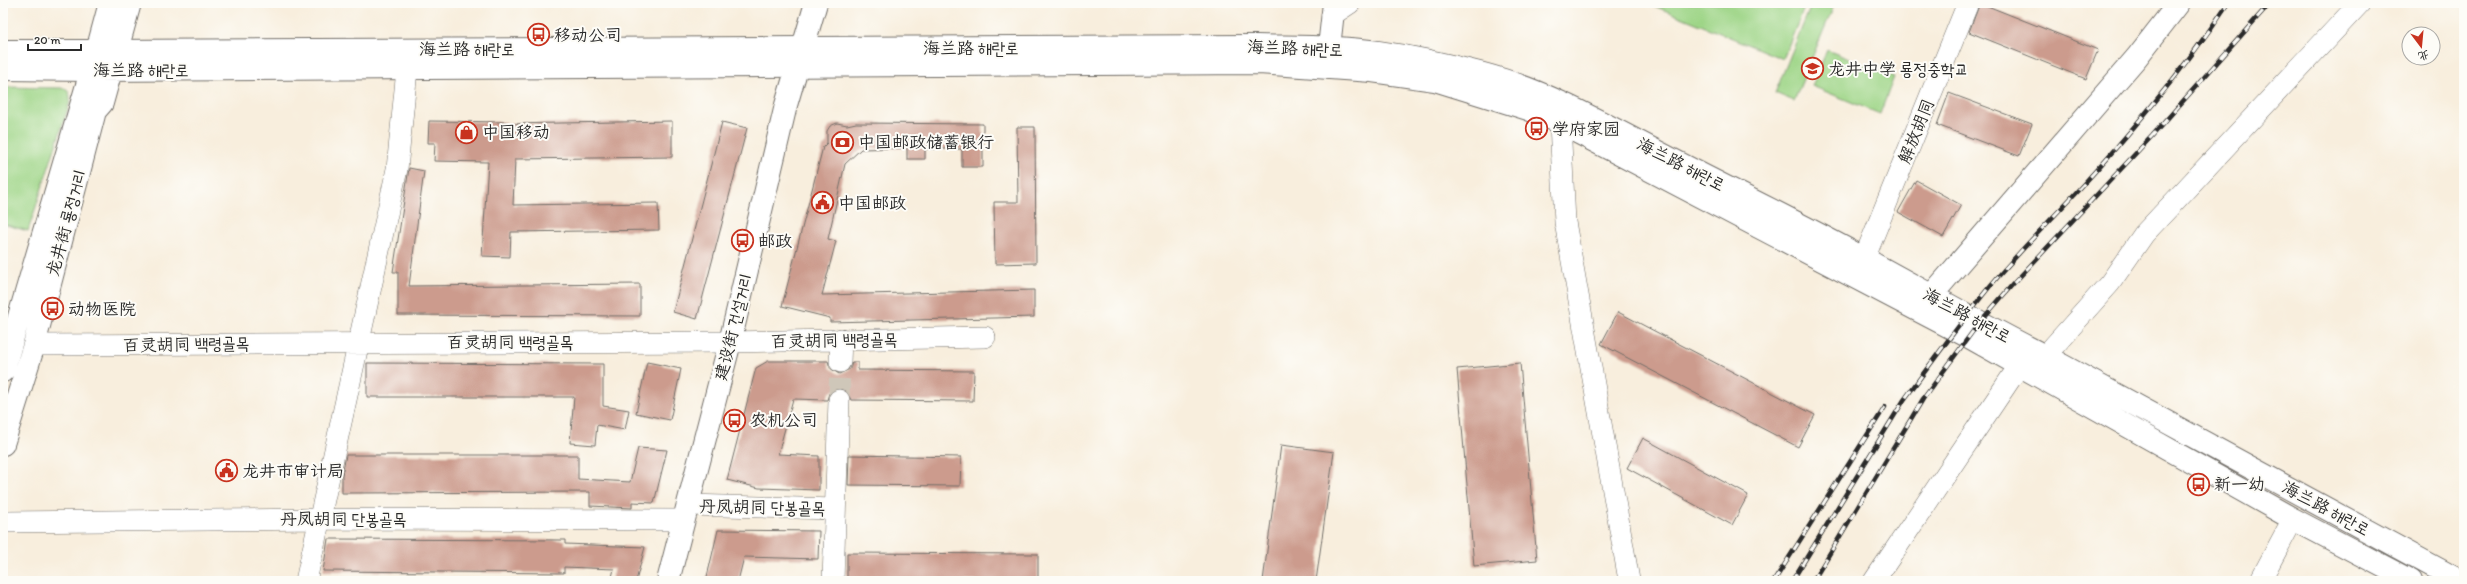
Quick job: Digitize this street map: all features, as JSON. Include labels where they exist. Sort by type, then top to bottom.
[{"type":"main road","name":"龙井街 룡정거리","points":[[3,444],[7,415],[34,345],[95,111],[102,103],[104,60],[110,3]]},
{"type":"main road","name":"龙井街 룡정거리","points":[[3,371],[104,60],[130,3]]},
{"type":"main road","name":"建设街 건설거리","points":[[668,581],[730,342],[786,105],[816,3]]},
{"type":"main road","points":[[1930,297],[2112,86],[2179,3]]},
{"type":"main road","points":[[1328,57],[1333,9]]},
{"type":"main road","name":"海兰路 해란로","points":[[3,51],[104,60]]},
{"type":"main road","name":"海兰路 해란로","points":[[3,69],[104,60],[801,57],[1259,63],[1378,52],[1455,67],[1520,85],[1608,126],[1864,259],[1930,297],[1968,314],[1979,323],[2045,356],[2460,581]]},
{"type":"main road","name":"海兰路 해란로","points":[[1328,57],[1435,80],[1528,109],[1560,123],[1969,337],[2293,519],[2411,581]]},
{"type":"street","points":[[1333,9],[1350,3]]},
{"type":"street","name":"解放胡同","points":[[1864,259],[1968,3]]},
{"type":"street","points":[[2045,356],[2110,283],[2144,234],[2360,3]]},
{"type":"street","points":[[306,581],[360,342],[397,168],[409,59]]},
{"type":"street","points":[[1560,123],[1565,222],[1629,580]]},
{"type":"street","name":"百灵胡同 백령골목","points":[[34,345],[360,342],[730,342],[985,337]]},
{"type":"street","points":[[840,362],[841,339]]},
{"type":"street","points":[[1874,581],[2019,366]]},
{"type":"street","points":[[833,581],[839,400]]},
{"type":"street","name":"丹凤胡同 단봉골목","points":[[3,522],[320,519],[835,509]]},
{"type":"street","points":[[2260,581],[2293,519]]},
{"type":"green space","points":[[1647,3],[1806,3],[1783,59]]},
{"type":"green space","points":[[1812,3],[1835,3],[1794,101],[1775,93]]},
{"type":"green space","points":[[1827,50],[1894,77],[1880,114],[1812,86]]},
{"type":"green space","points":[[3,87],[62,88],[69,92],[70,95],[69,105],[28,231],[3,224]]},
{"type":"building","points":[[1980,3],[2098,50],[2086,79],[1969,32]]},
{"type":"building","points":[[1949,93],[2032,124],[2019,156],[1937,125]]},
{"type":"building","points":[[429,121],[506,122],[506,124],[672,121],[672,157],[515,159],[513,205],[658,203],[659,230],[511,232],[510,257],[482,256],[488,162],[434,161],[435,143],[428,143]]},
{"type":"building","points":[[722,122],[747,128],[697,319],[673,312]]},
{"type":"building","name":"中国邮政","points":[[837,123],[847,125],[856,123],[983,124],[983,167],[962,167],[962,149],[925,149],[925,159],[907,159],[907,148],[861,149],[845,164],[828,239],[836,241],[822,295],[1034,290],[1034,317],[830,322],[830,318],[782,306],[823,147],[827,143],[827,131],[830,126]]},
{"type":"building","points":[[1017,127],[1035,127],[1036,263],[995,264],[994,202],[1018,202]]},
{"type":"building","points":[[409,168],[424,171],[409,286],[640,284],[640,316],[398,315],[398,272],[393,272]]},
{"type":"building","points":[[1916,180],[1961,205],[1943,237],[1898,212]]},
{"type":"building","points":[[1618,312],[1815,415],[1798,447],[1601,344]]},
{"type":"building","points":[[768,361],[828,361],[830,368],[839,374],[850,369],[852,362],[858,362],[858,370],[974,371],[973,401],[851,400],[846,390],[839,388],[829,393],[827,400],[793,399],[778,454],[819,456],[819,490],[759,488],[727,480],[756,368]]},
{"type":"building","points":[[647,362],[681,369],[670,420],[636,413]]},
{"type":"building","points":[[367,363],[603,364],[603,406],[629,410],[625,430],[597,425],[595,445],[570,443],[574,397],[367,397]]},
{"type":"building","points":[[1520,363],[1537,560],[1474,566],[1457,369]]},
{"type":"building","points":[[1643,438],[1748,495],[1732,525],[1627,468]]},
{"type":"building","points":[[1281,445],[1334,452],[1316,581],[1263,581]]},
{"type":"building","points":[[638,448],[667,450],[654,503],[632,502],[632,508],[590,506],[590,492],[342,493],[342,475],[346,455],[578,455],[578,479],[630,482]]},
{"type":"building","points":[[849,455],[961,457],[960,486],[848,485]]},
{"type":"building","points":[[718,530],[819,531],[818,559],[744,557],[738,581],[706,581]]},
{"type":"building","points":[[328,539],[565,540],[565,544],[645,547],[636,581],[611,581],[614,569],[564,567],[564,573],[323,571]]},
{"type":"building","points":[[847,553],[1038,554],[1038,581],[847,581]]},
{"type":"tunnel","points":[[839,400],[840,362]]},
{"type":"railway","points":[[1792,581],[1904,400],[1955,331],[2006,267],[2091,176],[2153,104],[2192,54],[2228,3]]},
{"type":"railway","points":[[1813,581],[1923,399],[1979,323],[2013,284],[2152,136],[2270,3]]},
{"type":"railway","points":[[1774,581],[1885,407]]},
{"type":"place","name":"移动公司","points":[[539,35]]},
{"type":"place","name":"龙井中学 룡정중학교","points":[[1812,69]]},
{"type":"place","name":"学府家园","points":[[1536,129]]},
{"type":"place","name":"中国移动","points":[[467,132]]},
{"type":"place","name":"中国邮政储蓄银行","points":[[843,142]]},
{"type":"place","name":"中国邮政","points":[[822,203]]},
{"type":"place","name":"邮政","points":[[742,241]]},
{"type":"place","name":"动物医院","points":[[53,309]]},
{"type":"place","name":"农机公司","points":[[734,420]]},
{"type":"place","name":"龙井市审计局","points":[[226,471]]},
{"type":"place","name":"新一幼","points":[[2199,484]]}]
